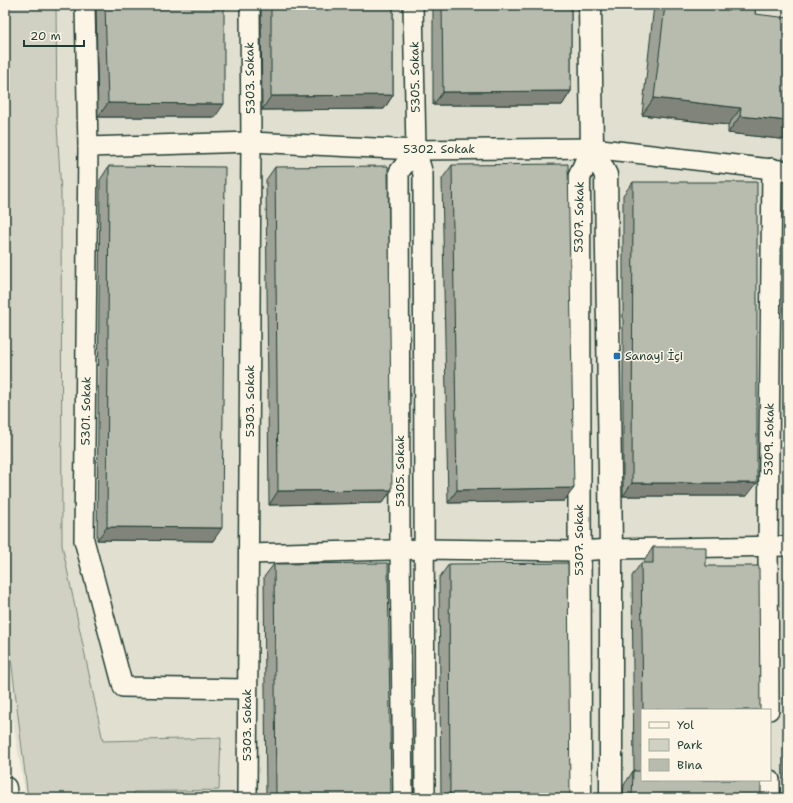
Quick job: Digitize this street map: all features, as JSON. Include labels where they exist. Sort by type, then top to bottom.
[{"type":"main road","points":[[590,5],[592,148],[606,175],[611,549],[611,798]]},
{"type":"main road","name":"5307. Sokak","points":[[580,798],[579,178],[592,148]]},
{"type":"main road","points":[[5,788],[6,798]]},
{"type":"street","name":"5301. Sokak","points":[[85,5],[88,147],[84,540],[123,687],[247,688]]},
{"type":"street","name":"5303. Sokak","points":[[247,798],[251,142],[250,5]]},
{"type":"street","name":"5305. Sokak","points":[[413,5],[416,150],[423,174],[425,798]]},
{"type":"street","name":"5302. Sokak","points":[[88,147],[251,142],[416,150],[592,148],[780,170]]},
{"type":"street","name":"5305. Sokak","points":[[403,798],[400,550],[399,172],[416,150]]},
{"type":"street","name":"5309. Sokak","points":[[769,709],[768,546],[780,170]]},
{"type":"street","points":[[249,554],[424,549],[579,551],[611,549],[788,546]]},
{"type":"street","points":[[770,781],[770,798]]},
{"type":"shaded area","points":[[5,5],[788,5],[788,798],[26,798],[5,676]]},
{"type":"green space","points":[[5,5],[56,5],[57,124],[61,193],[62,545],[103,741],[221,738],[219,790],[134,792],[134,798],[28,798],[5,620]]},
{"type":"building","points":[[105,5],[224,5],[224,104],[108,103]]},
{"type":"building","points":[[271,5],[393,5],[393,95],[271,96]]},
{"type":"building","points":[[442,5],[571,5],[571,91],[443,92]]},
{"type":"building","points":[[665,5],[756,5],[755,14],[788,18],[788,121],[740,116],[741,108],[654,98]]},
{"type":"building","points":[[568,164],[574,488],[457,490],[452,165]]},
{"type":"building","points":[[109,166],[225,167],[222,528],[107,527]]},
{"type":"building","points":[[388,166],[392,490],[278,491],[275,167]]},
{"type":"building","points":[[633,182],[757,182],[757,483],[632,483]]},
{"type":"building","points":[[653,547],[706,547],[706,566],[759,566],[760,709],[643,709],[641,563],[653,563]]},
{"type":"building","points":[[388,563],[391,798],[276,798],[274,564]]},
{"type":"building","points":[[568,563],[570,798],[450,798],[449,564]]},
{"type":"building","points":[[633,771],[641,771],[641,781],[761,781],[761,798],[632,798]]},
{"type":"place","name":"Sanayi İçi","points":[[617,356]]}]
